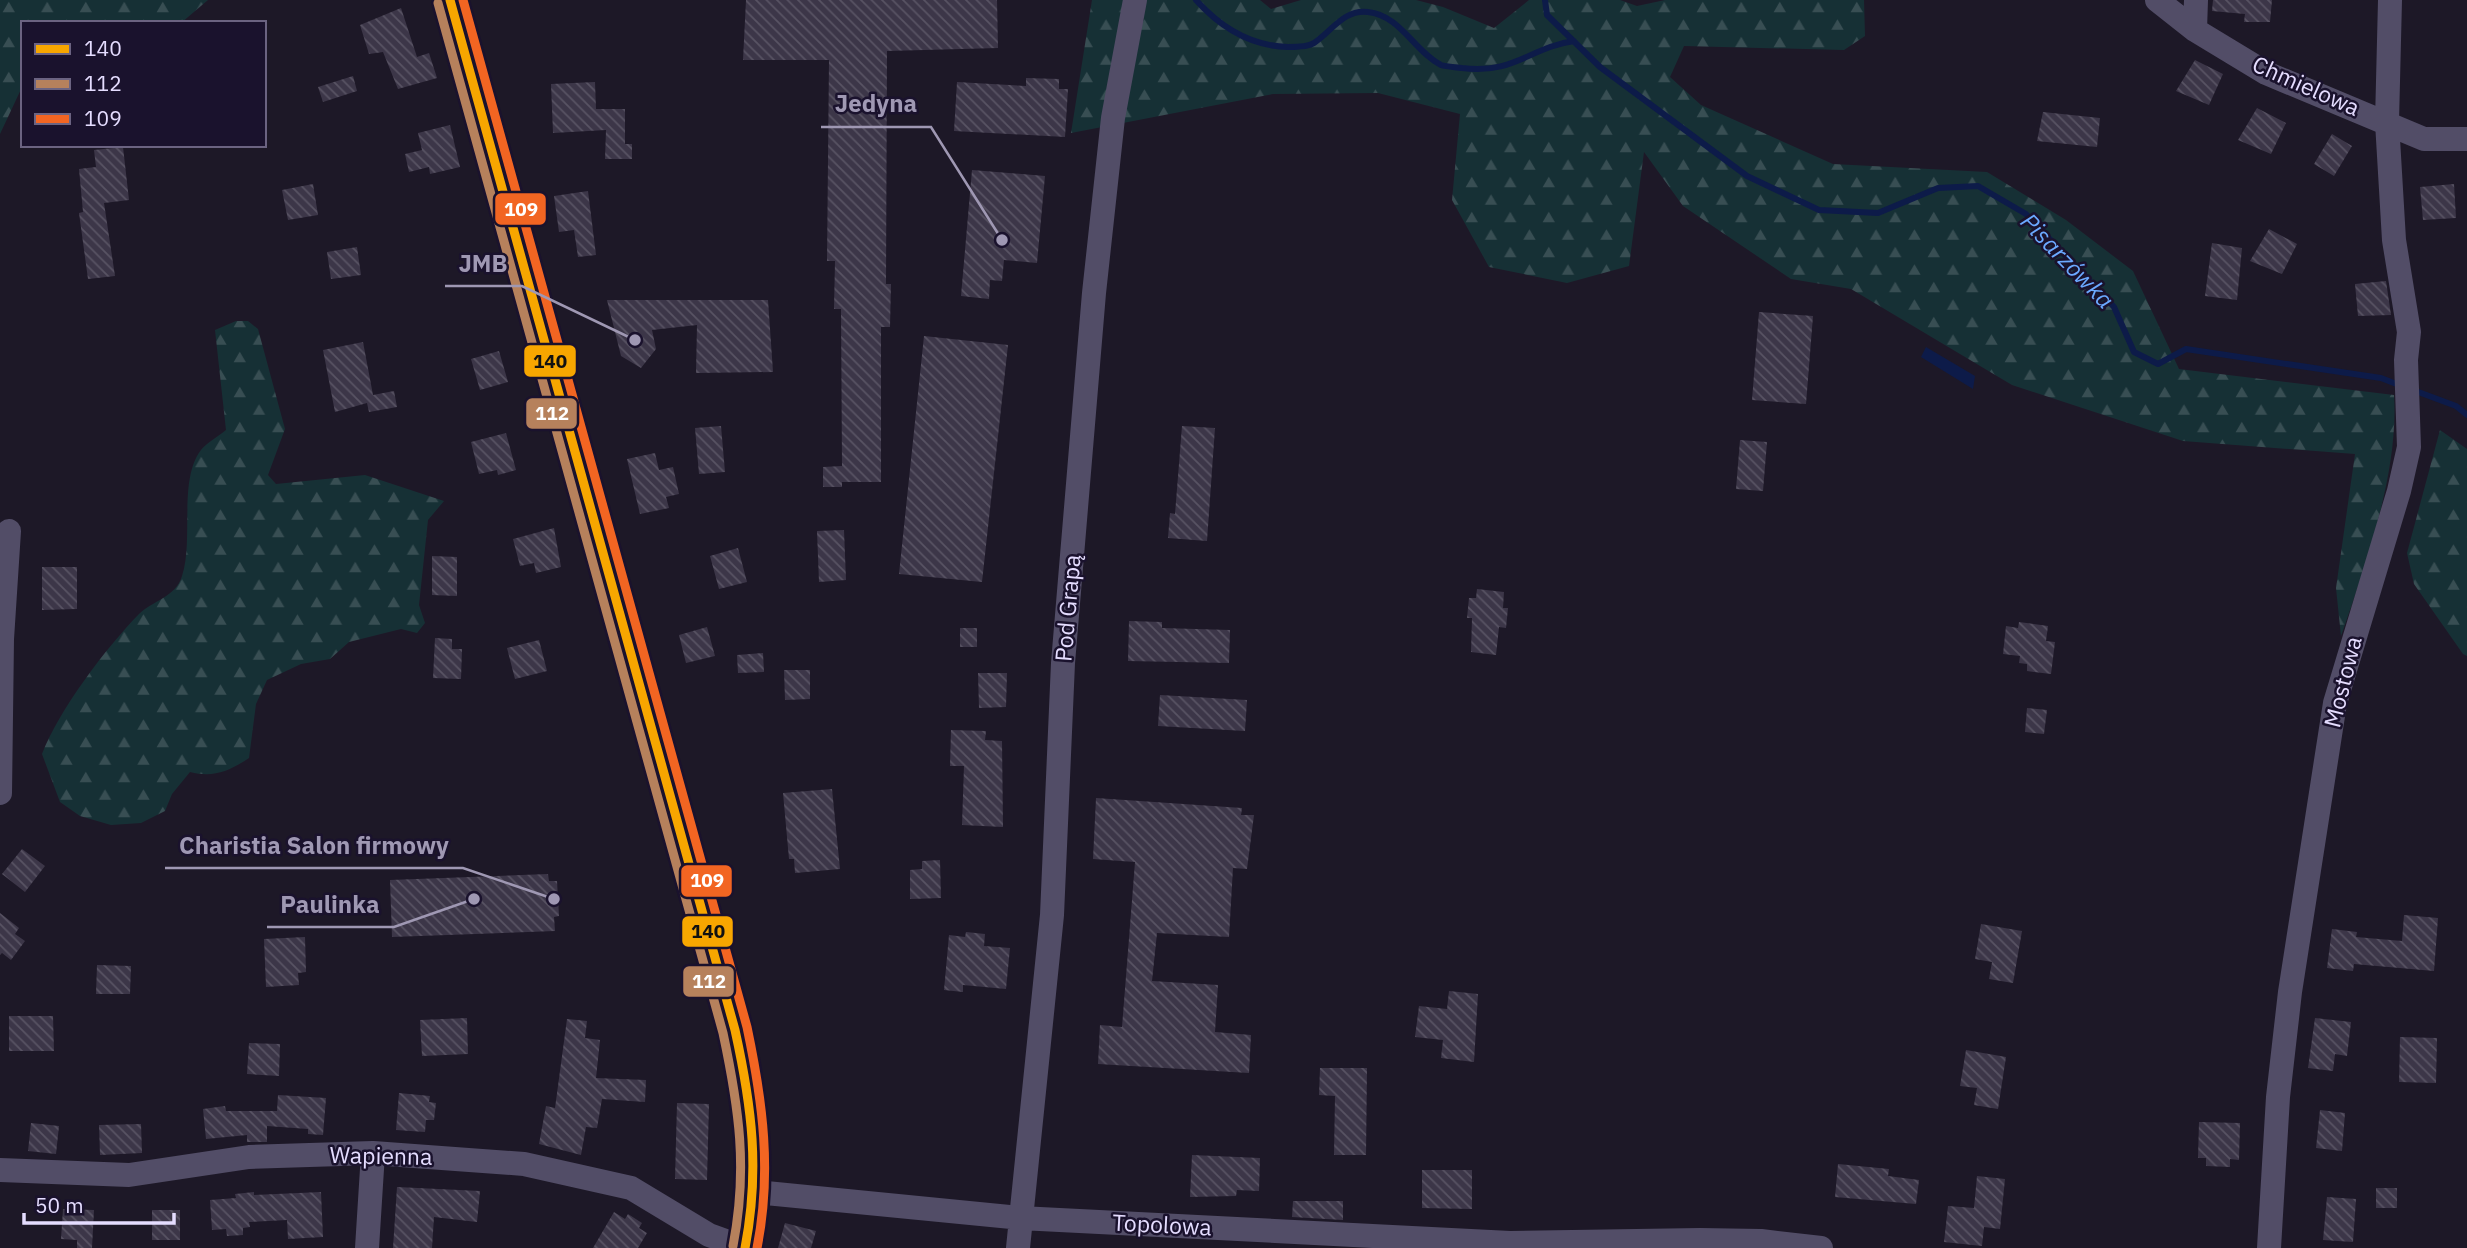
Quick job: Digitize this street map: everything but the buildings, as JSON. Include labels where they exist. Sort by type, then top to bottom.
[{"type":"main road","points":[[450,0],[735,1030],[753,1112],[756,1192],[745,1248]]},
{"type":"street","name":"Pod Grapą","points":[[1018,1248],[1052,915],[1063,663],[1094,293],[1113,118],[1135,0]]},
{"type":"street","name":"Chmielowa","points":[[2157,0],[2195,30],[2266,73],[2387,121],[2424,139],[2467,139]]},
{"type":"street","points":[[2195,30],[2196,0]]},
{"type":"street","name":"Mostowa","points":[[2269,1248],[2278,1097],[2287,1018],[2333,717],[2399,491],[2409,447],[2406,359],[2409,332],[2395,240],[2387,121],[2390,0]]},
{"type":"street","points":[[0,793],[2,639],[9,531]]},
{"type":"street","points":[[367,1248],[373,1153]]},
{"type":"street","name":"Wapienna","points":[[0,1170],[129,1175],[249,1157],[373,1153],[524,1164],[631,1188],[709,1235],[745,1248]]},
{"type":"street","name":"Topolowa","points":[[756,1192],[1020,1218],[1510,1245],[1761,1245],[1821,1248]]},
{"type":"green space","points":[[0,0],[208,0],[183,21],[21,21],[21,89],[0,134]]},
{"type":"green space","points":[[1092,0],[1260,0],[1271,9],[1301,0],[1416,0],[1443,7],[1494,28],[1529,0],[1620,0],[1637,6],[1665,0],[1864,0],[1865,36],[1844,50],[1684,46],[1670,77],[1701,105],[1833,164],[1987,172],[2066,220],[2133,271],[2179,369],[2394,395],[2394,425],[2386,486],[2370,548],[2341,636],[2336,588],[2355,454],[2183,441],[2012,385],[1851,289],[1791,279],[1683,206],[1644,152],[1629,266],[1567,283],[1489,267],[1452,200],[1460,114],[1378,93],[1273,94],[1071,133]]},
{"type":"green space","points":[[236,321],[248,321],[258,329],[285,429],[268,475],[276,484],[365,475],[444,501],[428,520],[419,605],[425,623],[417,633],[401,629],[349,642],[330,659],[301,664],[267,680],[256,704],[249,758],[221,772],[190,772],[172,794],[165,811],[141,823],[111,825],[80,816],[60,802],[42,754],[71,700],[112,644],[144,609],[169,594],[179,583],[187,546],[188,494],[194,463],[203,447],[226,430],[215,330]]},
{"type":"green space","points":[[2440,430],[2467,449],[2467,656],[2414,584],[2407,553]]},
{"type":"water","points":[[1926,347],[1975,376],[1973,389],[1921,357]]},
{"type":"waterway","points":[[1196,0],[1237,34],[1261,43],[1288,47],[1314,43],[1345,17],[1368,12],[1389,20],[1432,59],[1441,65],[1452,67],[1495,68],[1574,41]]},
{"type":"waterway","name":"Pisarzówka","points":[[1545,0],[1547,15],[1600,67],[1747,176],[1819,210],[1878,213],[1938,188],[1978,186],[2026,214],[2114,307],[2134,352],[2158,364],[2186,349],[2381,378],[2399,385]]},
{"type":"waterway","name":"Pisarzówka","points":[[2413,390],[2456,406],[2467,415]]},
{"type":"transit line","name":"140","points":[[450,0],[735,1030],[746,1086],[752,1139],[752,1192],[745,1248]]},
{"type":"transit line","name":"109","points":[[463,0],[747,1027],[764,1138],[764,1192],[757,1248]]},
{"type":"transit line","name":"112","points":[[438,3],[723,1033],[740,1139],[740,1191],[733,1246]]},
{"type":"place","name":"Jedyna","points":[[1002,240]]},
{"type":"place","name":"JMB","points":[[635,340]]},
{"type":"place","name":"Paulinka","points":[[474,899]]},
{"type":"place","name":"Charistia Salon firmowy","points":[[554,899]]}]
